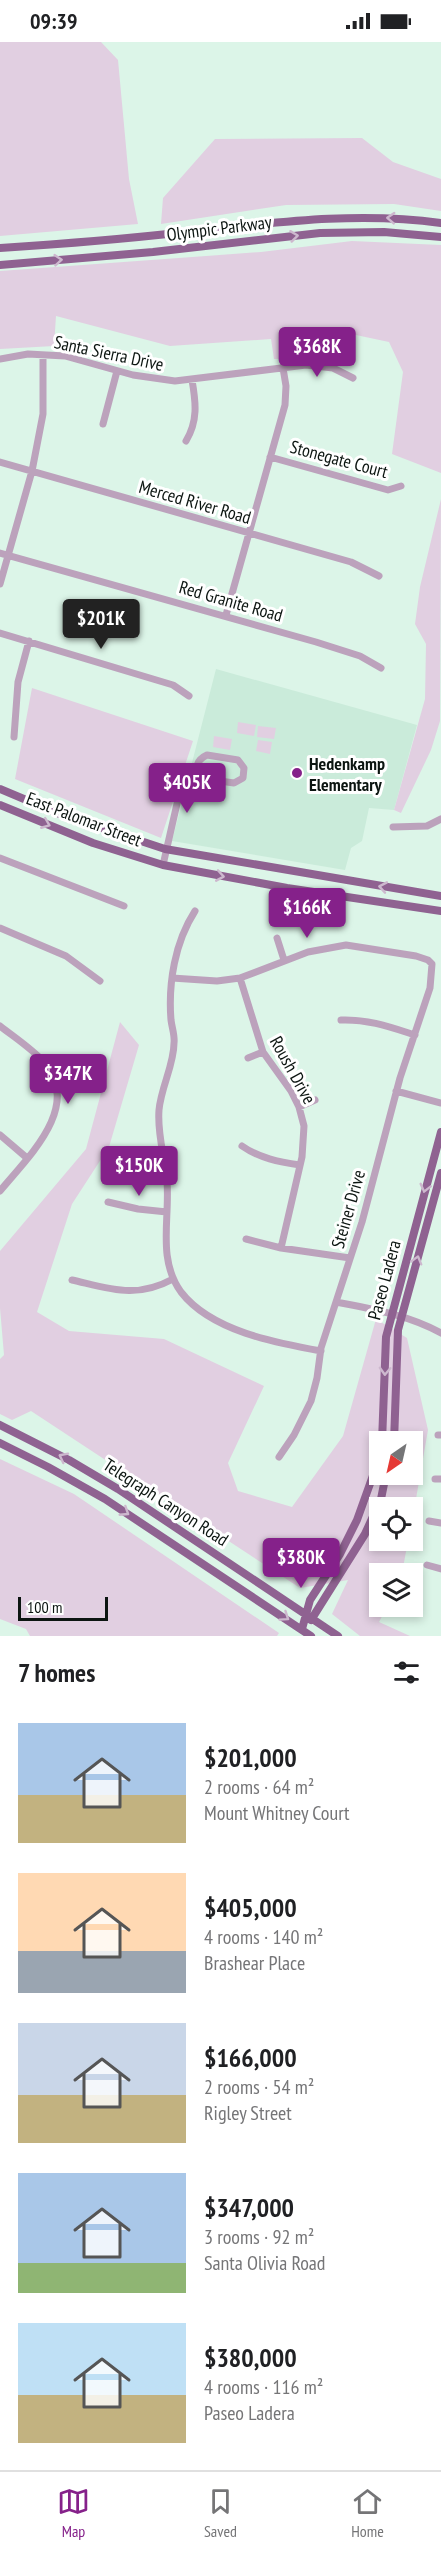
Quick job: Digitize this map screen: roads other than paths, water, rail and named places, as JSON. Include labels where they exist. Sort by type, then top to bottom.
[{"type":"main road","name":"Olympic Parkway","points":[[0,248],[341,217],[441,222]]},
{"type":"main road","name":"Olympic Parkway","points":[[0,265],[153,252],[320,233],[384,232],[441,237]]},
{"type":"main road","points":[[150,236],[153,252]]},
{"type":"main road","name":"East Palomar Street","points":[[0,789],[62,815],[165,849],[441,896]]},
{"type":"main road","name":"East Palomar Street","points":[[0,805],[93,843],[163,865],[287,888],[441,911]]},
{"type":"main road","name":"Paseo Ladera","points":[[382,1431],[386,1337],[441,1132]]},
{"type":"main road","name":"Paseo Ladera","points":[[394,1431],[398,1330],[441,1173]]},
{"type":"main road","name":"Telegraph Canyon Road","points":[[0,1425],[69,1460],[118,1489],[310,1615],[338,1636]]},
{"type":"main road","name":"Telegraph Canyon Road","points":[[0,1443],[105,1499],[300,1633],[311,1636]]},
{"type":"main road","points":[[310,1615],[309,1600],[340,1554],[357,1520],[370,1485]]},
{"type":"main road","points":[[300,1633],[365,1534],[381,1499],[384,1485]]},
{"type":"street","name":"Santa Sierra Drive","points":[[0,359],[28,354],[73,358],[151,379],[192,380],[318,365],[333,368],[353,378]]},
{"type":"street","points":[[0,584],[4,554],[32,471],[43,414],[43,355]]},
{"type":"street","points":[[226,615],[285,405],[286,386],[283,368]]},
{"type":"street","points":[[103,424],[117,371]]},
{"type":"street","points":[[186,441],[193,429],[196,412],[192,380]]},
{"type":"street","name":"Stonegate Court","points":[[270,457],[388,490],[401,486]]},
{"type":"street","name":"Merced River Road","points":[[0,462],[351,562],[379,576]]},
{"type":"street","name":"Red Granite Road","points":[[4,554],[226,615],[352,653],[381,668]]},
{"type":"street","points":[[0,633],[173,685],[189,696]]},
{"type":"street","points":[[14,737],[18,682],[29,641]]},
{"type":"street","points":[[163,865],[179,795],[199,778],[234,783],[243,778],[245,772],[238,760],[207,756],[198,761],[196,771],[199,778]]},
{"type":"street","points":[[393,826],[427,826],[441,819]]},
{"type":"street","points":[[0,858],[124,906]]},
{"type":"street","points":[[195,911],[182,935],[172,978],[171,1019],[174,1043],[159,1106],[158,1128],[166,1167],[165,1246],[173,1279],[195,1307],[231,1327],[274,1342],[321,1352]]},
{"type":"street","points":[[0,928],[66,956],[100,981]]},
{"type":"street","points":[[172,978],[218,981],[240,978],[284,960],[277,938]]},
{"type":"street","name":"Steiner Drive","points":[[279,1456],[294,1435],[311,1401],[321,1352],[362,1222],[396,1091],[430,988],[432,964],[416,956],[346,945],[308,952],[284,960]]},
{"type":"street","name":"Roush Drive","points":[[240,978],[262,1052],[299,1107],[304,1126],[300,1165],[281,1248]]},
{"type":"street","points":[[341,1020],[376,1022],[415,1035]]},
{"type":"street","points":[[0,1026],[43,1061],[55,1087],[56,1101],[52,1122],[46,1134],[0,1191]]},
{"type":"street","points":[[248,1058],[262,1052]]},
{"type":"street","points":[[396,1091],[441,1103]]},
{"type":"street","points":[[299,1107],[315,1100]]},
{"type":"street","points":[[0,1135],[27,1158]]},
{"type":"street","points":[[242,1146],[252,1153],[272,1160],[300,1165]]},
{"type":"street","points":[[108,1202],[138,1209],[167,1212]]},
{"type":"street","points":[[246,1239],[281,1248],[350,1258]]},
{"type":"street","points":[[72,1280],[135,1292],[155,1289],[173,1279]]},
{"type":"street","points":[[336,1302],[392,1313],[441,1333]]},
{"type":"street","points":[[429,1521],[441,1523]]},
{"type":"street","points":[[426,1565],[441,1569]]},
{"type":"place","name":"Hedenkamp Elementary","points":[[297,773]]}]
